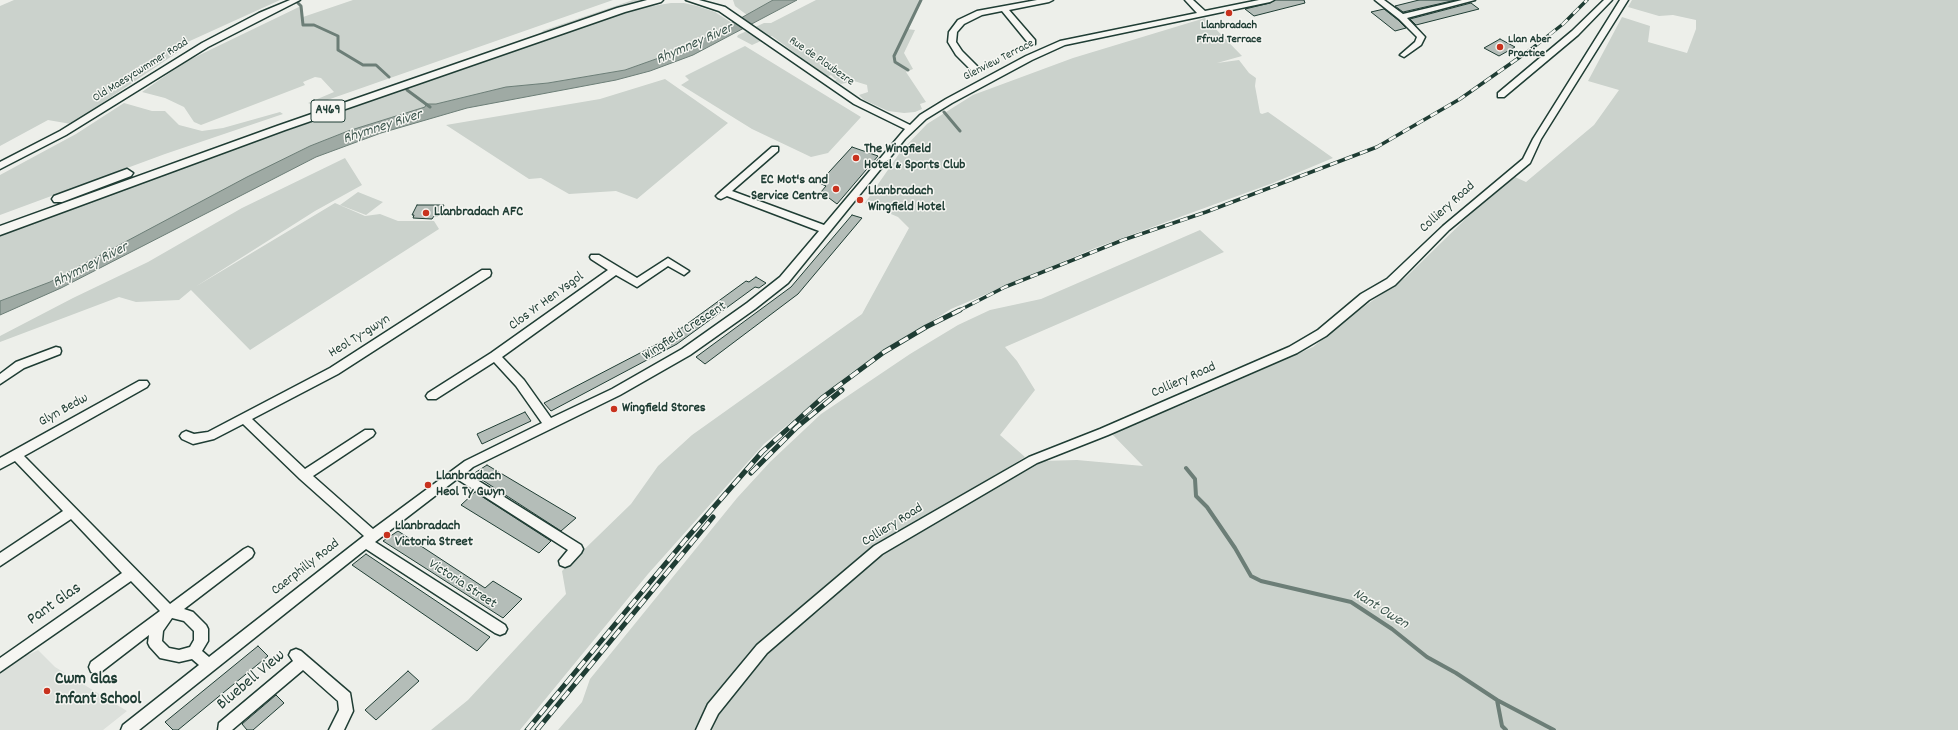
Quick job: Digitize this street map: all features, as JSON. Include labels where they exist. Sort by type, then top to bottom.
[{"type":"main road","name":"A469","points":[[0,221],[152,164],[623,0]]},
{"type":"main road","name":"A469","points":[[0,231],[281,128],[607,15],[658,0]]},
{"type":"street","name":"Old Maesycwmmer Road","points":[[0,166],[63,133],[205,45],[262,15],[296,0]]},
{"type":"street","name":"Rue de Ploubezre","points":[[690,0],[722,9],[858,102],[910,128]]},
{"type":"street","points":[[718,0],[722,6],[722,9]]},
{"type":"street","points":[[974,68],[959,53],[952,42],[953,32],[961,22],[980,13],[1049,0]]},
{"type":"street","points":[[1189,0],[1205,14]]},
{"type":"street","name":"Glenview Terrace","points":[[844,208],[910,128],[923,117],[949,101],[1029,58],[1063,43],[1095,35],[1270,0]]},
{"type":"street","points":[[1379,0],[1402,17],[1421,37],[1418,42],[1404,55]]},
{"type":"street","points":[[1402,17],[1471,0]]},
{"type":"street","points":[[1501,95],[1575,33],[1608,0]]},
{"type":"street","name":"Colliery Road","points":[[703,730],[713,709],[762,649],[878,550],[1033,460],[1104,432],[1293,350],[1322,333],[1366,297],[1392,282],[1446,228],[1527,160],[1537,139],[1624,0]]},
{"type":"street","points":[[1004,9],[1032,42]]},
{"type":"street","points":[[775,149],[723,194],[827,230]]},
{"type":"street","name":"Wingfield Crescent","points":[[512,443],[616,392],[686,352],[714,334],[784,280],[844,208]]},
{"type":"street","name":"Clos Yr Hen Ysgol","points":[[595,257],[637,283],[668,261],[684,271]]},
{"type":"street","name":"Clos Yr Hen Ysgol","points":[[495,356],[616,270]]},
{"type":"street","name":"Heol Ty-gwyn","points":[[186,436],[193,439],[200,439],[310,384],[362,355],[486,273]]},
{"type":"street","points":[[0,380],[20,365],[56,351]]},
{"type":"street","points":[[432,396],[495,356],[520,383],[549,424]]},
{"type":"street","name":"Glyn Bedw","points":[[0,464],[143,384]]},
{"type":"street","points":[[244,418],[369,539]]},
{"type":"street","points":[[304,476],[369,433]]},
{"type":"street","name":"Caerphilly Road","points":[[128,730],[369,539],[457,473],[488,454],[512,443]]},
{"type":"street","points":[[16,455],[168,612],[188,616],[201,629],[201,641],[194,652],[179,656],[164,654],[154,643],[157,629],[168,612]]},
{"type":"street","points":[[457,473],[577,548],[565,561]]},
{"type":"street","points":[[0,560],[72,512]]},
{"type":"street","name":"Victoria Street","points":[[369,539],[500,629]]},
{"type":"street","points":[[96,667],[248,553]]},
{"type":"street","name":"Pant Glas","points":[[0,666],[131,574]]},
{"type":"street","points":[[194,652],[210,666]]},
{"type":"street","name":"Bluebell View","points":[[224,728],[300,659],[345,698],[346,711],[336,730]]},
{"type":"shaded area","points":[[14,0],[280,0],[170,50],[178,52],[71,124],[48,120],[0,146],[0,6]]},
{"type":"shaded area","points":[[353,0],[613,0],[313,105],[308,103],[334,92],[321,78],[315,77],[303,82],[305,85],[201,125],[194,122],[184,107],[165,98],[142,92],[185,62],[301,6],[303,17]]},
{"type":"shaded area","points":[[633,0],[646,0],[616,8],[544,33],[542,31]]},
{"type":"shaded area","points":[[733,0],[773,0],[747,15],[735,6]]},
{"type":"shaded area","points":[[816,0],[921,0],[907,29],[915,30],[904,53],[913,69],[906,72],[926,102],[920,104],[922,109],[915,112],[904,113],[888,111],[864,100],[859,95],[868,92],[867,85],[854,81],[841,84],[835,81],[837,78],[835,79],[831,75],[827,77],[772,36],[752,45],[737,37],[738,35],[764,23],[771,23]]},
{"type":"shaded area","points":[[1632,0],[1958,0],[1958,730],[710,730],[717,712],[765,651],[820,610],[882,554],[1042,461],[1077,460],[1143,466],[1110,432],[1187,403],[1313,347],[1359,310],[1405,278],[1486,199],[1515,177],[1526,182],[1594,125],[1619,90],[1588,81],[1622,17],[1650,26],[1648,42],[1687,53],[1696,29],[1696,20],[1673,15],[1659,16],[1628,7]]},
{"type":"shaded area","points":[[671,3],[684,3],[697,6],[715,12],[732,23],[700,41],[670,54],[625,70],[548,83],[506,87],[436,104],[426,104],[425,107],[348,131],[310,146],[50,282],[0,301],[0,236],[201,161],[618,14],[640,8]]},
{"type":"shaded area","points":[[1205,18],[1242,56],[1217,63],[1239,60],[1249,73],[1256,78],[1255,86],[1260,113],[1262,114],[1268,112],[1333,158],[1273,183],[1095,248],[951,309],[852,372],[764,444],[648,574],[520,730],[431,730],[468,700],[566,594],[562,571],[631,504],[658,466],[692,435],[862,314],[909,228],[898,217],[865,203],[901,151],[927,124],[973,95],[1073,58]]},
{"type":"shaded area","points":[[745,46],[861,117],[828,153],[811,157],[752,129],[681,85],[689,80],[685,76]]},
{"type":"shaded area","points":[[665,79],[728,123],[637,199],[616,191],[569,194],[541,178],[529,179],[446,125],[600,99]]},
{"type":"shaded area","points":[[124,103],[152,111],[165,111],[179,125],[202,131],[223,128],[280,112],[283,114],[165,154],[0,215],[0,175],[76,134]]},
{"type":"shaded area","points":[[345,158],[362,185],[315,211],[195,287],[335,203],[365,216],[380,214],[398,221],[434,221],[439,229],[250,350],[191,290],[179,300],[136,302],[119,297],[0,342],[0,336],[73,298],[148,262],[242,208]]},
{"type":"shaded area","points":[[358,192],[383,202],[366,215],[340,205]]},
{"type":"shaded area","points":[[1200,230],[1224,252],[1005,347],[1017,361],[1035,390],[1000,435],[1025,457],[874,549],[749,652],[705,709],[694,730],[558,730],[582,702],[590,679],[737,498],[770,462],[821,414],[910,354],[958,325],[990,310],[1041,299]]},
{"type":"shaded area","name":"Cwm Glas Infant School","points":[[38,650],[55,667],[127,711],[103,730],[0,730],[0,671],[22,655],[30,654]]},
{"type":"water","name":"Rhymney River","points":[[773,0],[797,0],[693,55],[650,71],[616,80],[467,108],[381,133],[316,157],[61,288],[0,315],[0,301],[50,282],[247,177],[310,146],[348,131],[425,107],[426,104],[436,104],[506,87],[548,83],[625,70],[670,54],[700,41]]},
{"type":"building","points":[[1275,0],[1304,0],[1305,3],[1254,16],[1245,9],[1270,3]]},
{"type":"building","points":[[1419,0],[1456,0],[1403,12],[1395,6]]},
{"type":"building","points":[[1471,3],[1479,9],[1416,25],[1410,19]]},
{"type":"building","points":[[1384,9],[1406,28],[1395,31],[1371,12]]},
{"type":"building","name":"Llan Aber Practice","points":[[1500,39],[1515,47],[1499,56],[1484,48]]},
{"type":"building","points":[[852,147],[878,156],[837,204],[821,192],[826,186],[819,183]]},
{"type":"building","name":"Llanbradach AFC","points":[[417,205],[444,205],[438,216],[434,216],[432,219],[413,218],[414,215],[412,215]]},
{"type":"building","points":[[852,215],[862,218],[798,294],[705,364],[696,357],[791,287]]},
{"type":"building","points":[[756,277],[766,283],[759,288],[755,287],[677,344],[551,411],[544,403],[665,340],[746,281],[749,282]]},
{"type":"building","points":[[525,412],[531,421],[482,444],[477,434]]},
{"type":"building","points":[[487,465],[576,518],[561,531],[473,474]]},
{"type":"building","points":[[475,492],[551,541],[539,553],[461,505]]},
{"type":"building","points":[[398,531],[485,588],[493,581],[522,599],[503,618],[383,541]]},
{"type":"building","points":[[366,554],[490,637],[477,651],[352,565]]},
{"type":"building","points":[[258,646],[268,656],[178,730],[173,730],[165,722]]},
{"type":"building","points":[[408,671],[419,681],[376,720],[365,710]]},
{"type":"building","points":[[276,695],[284,703],[253,730],[247,730],[242,724]]},
{"type":"waterway","name":"Nant Owen","points":[[908,70],[895,62],[894,56],[921,0]]},
{"type":"waterway","points":[[298,3],[301,6],[303,25],[314,25],[338,36],[338,50],[363,65],[376,65],[389,77]]},
{"type":"waterway","name":"Rhymney River","points":[[407,90],[430,107]]},
{"type":"waterway","name":"Nant Owen","points":[[944,112],[960,131]]},
{"type":"waterway","name":"Nant Owen","points":[[1186,468],[1195,479],[1196,496],[1207,507],[1235,548],[1251,576],[1261,581],[1351,602],[1392,629],[1427,657],[1456,673],[1497,700]]},
{"type":"waterway","name":"Nant Owen","points":[[1497,700],[1554,730]]},
{"type":"waterway","points":[[1497,700],[1502,726],[1506,730]]},
{"type":"railway","points":[[958,311],[1005,287],[1123,240],[1206,212],[1377,147],[1460,99],[1530,50],[1563,24],[1587,0]]},
{"type":"railway","points":[[527,730],[686,539],[762,452],[822,398],[884,352],[926,327],[958,311]]},
{"type":"railway","points":[[751,473],[797,427],[842,390]]},
{"type":"railway","points":[[537,730],[713,517]]},
{"type":"place","name":"Llanbradach Ffrwd Terrace","points":[[1229,13]]},
{"type":"place","name":"Llan Aber Practice","points":[[1500,47]]},
{"type":"place","name":"The Wingfield Hotel & Sports Club","points":[[856,158]]},
{"type":"place","name":"EC Mot's and Service Centre","points":[[836,189]]},
{"type":"place","name":"Llanbradach Wingfield Hotel","points":[[860,200]]},
{"type":"place","name":"Llanbradach AFC","points":[[426,213]]},
{"type":"place","name":"Wingfield Stores","points":[[614,409]]},
{"type":"place","name":"Llanbradach Heol Ty Gwyn","points":[[428,485]]},
{"type":"place","name":"Llanbradach Victoria Street","points":[[387,535]]},
{"type":"place","name":"Cwm Glas Infant School","points":[[47,691]]}]
